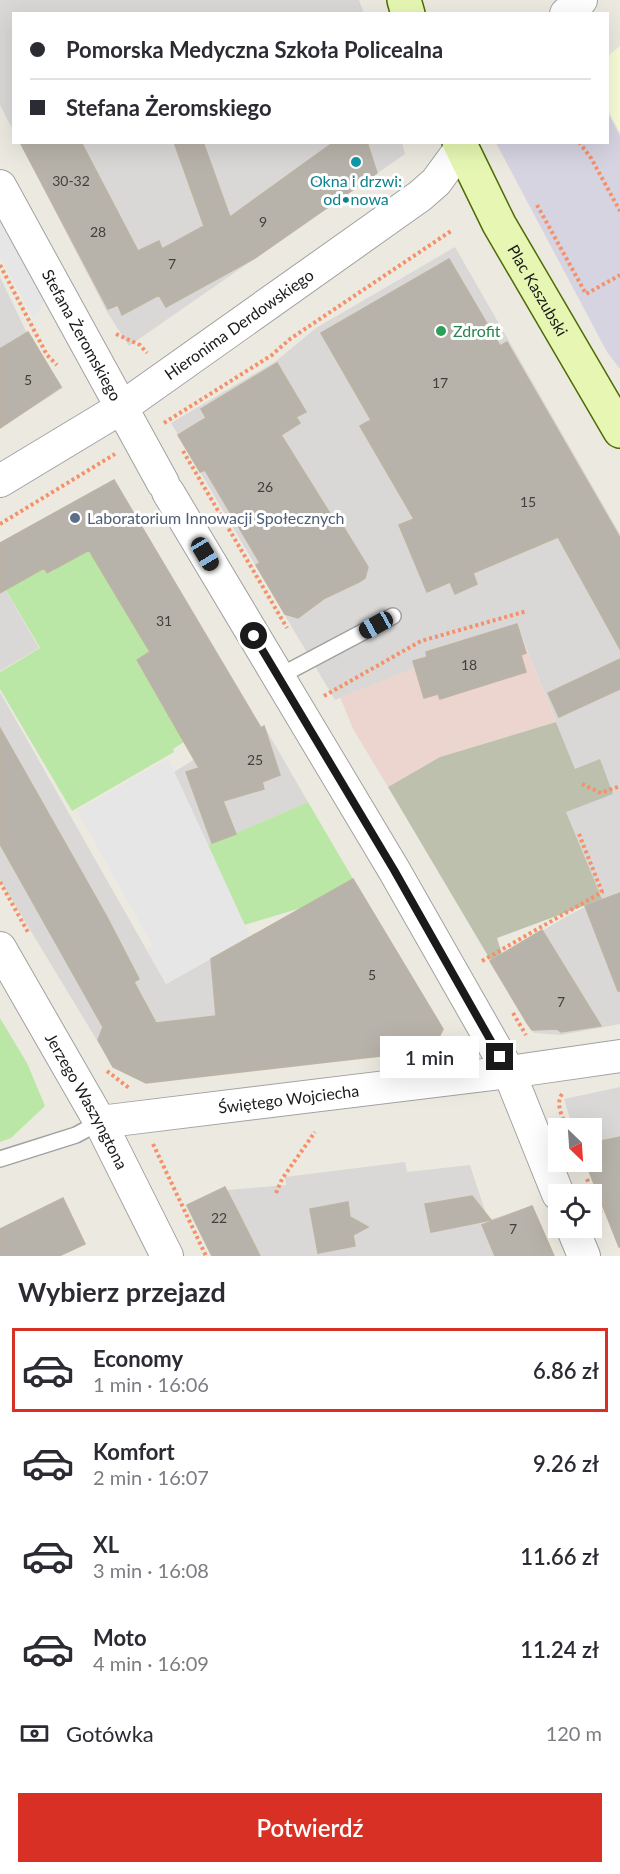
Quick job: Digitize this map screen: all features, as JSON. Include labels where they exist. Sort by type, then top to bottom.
[{"type":"street","points":[[568,12],[581,0]]},
{"type":"street","name":"Hieronima Derdowskiego","points":[[0,481],[122,408],[420,196],[436,182],[462,144]]},
{"type":"street","name":"Plac Kaszubski","points":[[462,144],[504,232],[620,430]]},
{"type":"street","name":"Stefana Żeromskiego","points":[[0,186],[138,441],[394,870],[509,1072],[554,1184]]},
{"type":"street","name":"Jerzego Waszyngtona","points":[[0,948],[100,1122],[167,1256]]},
{"type":"street","name":"Świętego Wojciecha","points":[[100,1122],[509,1072],[620,1056]]},
{"type":"street","points":[[577,1238],[584,1256]]},
{"type":"lane","points":[[279,677],[393,616]]},
{"type":"lane","points":[[0,1158],[76,1135],[100,1122]]},
{"type":"path","points":[[580,144],[591,158],[620,211]]},
{"type":"path","points":[[537,205],[586,294],[620,275]]},
{"type":"path","points":[[0,524],[138,441],[272,354],[290,339],[451,231]]},
{"type":"path","points":[[0,265],[47,355],[57,365]]},
{"type":"path","points":[[113,332],[140,345],[151,360]]},
{"type":"path","points":[[298,711],[421,641],[527,611]]},
{"type":"path","points":[[582,784],[601,793],[620,786]]},
{"type":"path","points":[[482,961],[602,892],[579,834]]},
{"type":"path","points":[[276,1193],[282,1179],[315,1132]]},
{"type":"path","points":[[150,1135],[206,1256]]},
{"type":"path","points":[[584,1172],[603,1219]]},
{"type":"shaded area","points":[[0,0],[359,0],[364,12],[12,12],[12,128],[0,105]]},
{"type":"shaded area","points":[[620,46],[620,133],[609,112],[609,55]]},
{"type":"shaded area","points":[[609,115],[620,136],[620,369],[607,352],[497,144],[609,144]]},
{"type":"shaded area","points":[[21,144],[402,144],[405,154],[129,346],[107,312]]},
{"type":"shaded area","points":[[0,220],[44,302],[34,319],[0,256]]},
{"type":"shaded area","points":[[455,247],[620,534],[620,1024],[561,1035],[534,1033],[491,961],[601,899],[566,812],[575,769],[517,624],[426,653],[427,657],[415,668],[335,700],[171,423],[276,361],[316,328]]},
{"type":"shaded area","points":[[0,277],[26,331],[63,388],[0,428]]},
{"type":"shaded area","points":[[0,580],[39,648],[0,671]]},
{"type":"shaded area","points":[[517,624],[556,722],[440,757],[388,787],[353,729],[340,697],[415,668],[413,661],[427,657],[426,652]]},
{"type":"shaded area","points":[[0,692],[166,984],[353,879],[443,1029],[433,1050],[146,1083],[113,1067],[0,880]]},
{"type":"shaded area","points":[[556,722],[575,769],[600,759],[613,794],[566,812],[602,899],[497,938],[502,954],[491,961],[388,787],[440,757]]},
{"type":"shaded area","points":[[264,726],[308,802],[208,845],[174,772],[229,738]]},
{"type":"shaded area","points":[[168,758],[250,936],[166,984],[147,950],[153,946],[77,811]]},
{"type":"shaded area","points":[[620,1087],[620,1250],[602,1204],[602,1184],[594,1184],[589,1172],[602,1172],[602,1118],[570,1118],[564,1099]]},
{"type":"shaded area","points":[[405,1162],[407,1172],[470,1165],[488,1220],[533,1206],[554,1256],[211,1256],[186,1206],[225,1187],[227,1190],[286,1185],[285,1177]]},
{"type":"green space","points":[[86,544],[149,652],[136,660],[184,742],[173,749],[174,752],[72,811],[0,689],[0,672],[40,648],[6,590],[43,569],[47,574],[55,570],[52,564]]},
{"type":"green space","points":[[308,802],[353,879],[301,908],[244,925],[208,845]]},
{"type":"green space","points":[[0,1018],[27,1063],[45,1106],[11,1138],[0,1142]]},
{"type":"building","points":[[21,144],[82,144],[138,251],[159,241],[162,249],[204,226],[175,144],[204,144],[230,217],[331,144],[368,144],[377,173],[255,258],[166,307],[159,295],[122,315],[118,305],[108,309]]},
{"type":"building","points":[[449,259],[500,346],[507,342],[620,538],[620,649],[558,537],[473,573],[477,584],[455,594],[450,582],[427,592],[399,525],[414,519],[360,426],[371,420],[321,333]]},
{"type":"building","points":[[28,332],[61,387],[0,428],[0,349]]},
{"type":"building","points":[[277,363],[306,412],[296,417],[300,423],[281,435],[334,520],[338,518],[368,567],[365,578],[325,598],[298,618],[285,614],[256,565],[260,563],[205,470],[200,472],[178,435],[206,418],[201,409]]},
{"type":"building","points":[[114,480],[261,728],[264,726],[280,775],[262,782],[264,789],[223,801],[236,834],[212,843],[186,772],[199,768],[137,660],[150,652],[89,550],[47,573],[44,568],[0,593],[0,543]]},
{"type":"building","points":[[517,624],[526,653],[521,655],[526,672],[440,699],[438,694],[424,698],[413,661],[427,657],[426,652]]},
{"type":"building","points":[[620,659],[620,689],[559,717],[548,693]]},
{"type":"building","points":[[0,728],[107,917],[139,979],[134,982],[156,1023],[216,1016],[211,959],[353,879],[443,1029],[433,1050],[146,1083],[113,1067],[98,1040],[103,1027],[0,844]]},
{"type":"building","points":[[620,893],[620,991],[618,991],[585,906]]},
{"type":"building","points":[[542,930],[601,1026],[561,1032],[557,1029],[532,1030],[527,1023],[490,961]]},
{"type":"building","points":[[620,1137],[619,1247],[602,1204],[602,1184],[594,1184],[589,1172],[602,1172],[602,1141]]},
{"type":"building","points":[[225,1187],[260,1256],[212,1256],[187,1205]]},
{"type":"building","points":[[472,1196],[491,1220],[431,1232],[425,1204]]},
{"type":"building","points":[[63,1198],[85,1244],[59,1256],[0,1256],[0,1229]]},
{"type":"building","points":[[348,1202],[350,1217],[368,1227],[353,1235],[355,1246],[318,1253],[310,1209]]},
{"type":"building","points":[[532,1206],[554,1256],[495,1256],[482,1225]]},
{"type":"place","name":"Okna i drzwi: od•nowa","points":[[356,162]]},
{"type":"place","name":"Zdrofit","points":[[441,331]]},
{"type":"place","name":"Laboratorium Innowacji Społecznych","points":[[75,518]]},
{"type":"route","points":[[254,636],[394,870],[500,1057]]}]
